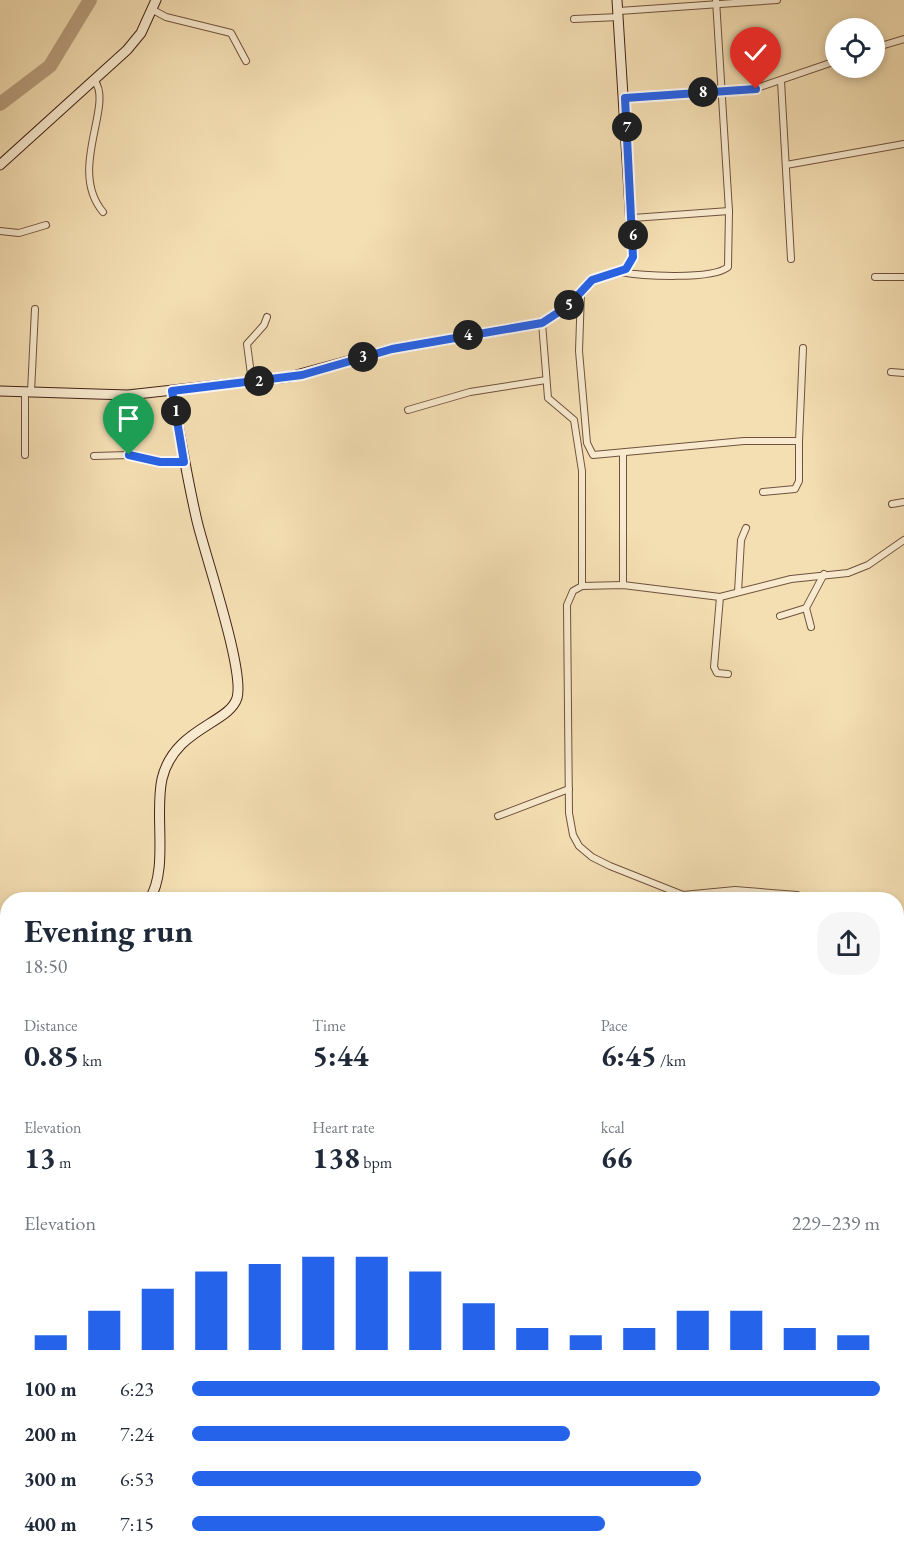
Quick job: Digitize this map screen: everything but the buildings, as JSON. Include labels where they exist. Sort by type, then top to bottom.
[{"type":"street","points":[[617,0],[620,14],[633,218],[633,257],[630,266],[620,272]]},
{"type":"street","points":[[574,19],[716,3],[777,0]]},
{"type":"street","points":[[0,391],[111,395],[172,391],[302,375],[392,349],[542,323],[560,313],[595,278],[620,272],[681,274],[725,270],[730,261],[729,212],[716,3]]},
{"type":"street","points":[[0,165],[134,42],[154,5],[177,20],[231,33],[246,61]]},
{"type":"street","points":[[885,45],[904,39]]},
{"type":"street","points":[[625,98],[748,91],[825,65]]},
{"type":"street","points":[[94,80],[101,94],[88,169],[93,197],[103,212]]},
{"type":"street","points":[[781,81],[791,259]]},
{"type":"street","points":[[786,165],[904,144]]},
{"type":"street","points":[[633,218],[729,212]]},
{"type":"street","points":[[0,231],[19,233],[46,225]]},
{"type":"street","points":[[875,277],[904,277]]},
{"type":"street","points":[[581,292],[579,351],[587,443],[593,455],[744,441],[799,441]]},
{"type":"street","points":[[25,455],[34,309]]},
{"type":"street","points":[[252,382],[247,344],[264,325],[267,317]]},
{"type":"street","points":[[542,323],[548,398],[570,416],[575,424],[582,471],[582,586]]},
{"type":"street","points":[[763,492],[795,489],[799,481],[803,348]]},
{"type":"street","points":[[891,372],[904,373]]},
{"type":"street","points":[[408,411],[470,392],[546,380]]},
{"type":"street","points":[[152,892],[157,881],[161,789],[167,764],[180,743],[232,706],[238,689],[234,661],[196,519],[172,391]]},
{"type":"street","points":[[623,454],[623,585]]},
{"type":"street","points":[[94,456],[129,455],[160,462],[184,462]]},
{"type":"street","points":[[892,504],[904,502]]},
{"type":"street","points":[[738,592],[741,540],[746,528]]},
{"type":"street","points":[[675,892],[592,857],[579,846],[573,835],[570,824],[569,789],[567,605],[573,591],[582,586],[623,585],[720,597],[791,579],[848,573],[868,565],[904,540]]},
{"type":"street","points":[[780,616],[806,608],[825,574]]},
{"type":"street","points":[[720,597],[714,667],[717,673],[728,674]]},
{"type":"street","points":[[806,608],[811,627]]},
{"type":"street","points":[[498,816],[569,789]]},
{"type":"street","points":[[714,892],[735,890],[756,892]]},
{"type":"waterway","points":[[0,104],[50,66],[90,0]]},
{"type":"route","points":[[129,455],[160,462],[184,462],[172,391],[302,375],[392,349],[542,323],[552,318],[568,306],[589,282],[626,269],[630,266],[633,257],[625,98],[756,89]]}]
